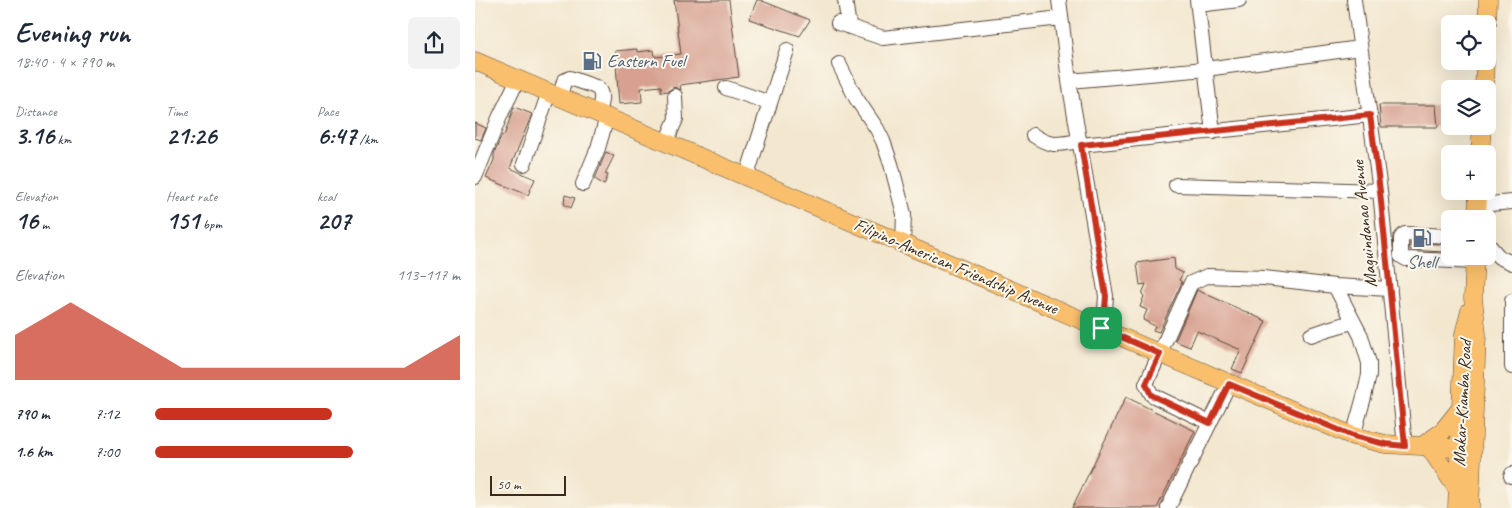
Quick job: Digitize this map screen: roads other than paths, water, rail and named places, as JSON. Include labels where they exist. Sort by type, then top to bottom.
[{"type":"main road","points":[[1487,15],[1488,0]]},
{"type":"main road","name":"Filipino-American Friendship Avenue","points":[[475,61],[1353,436],[1385,444],[1466,448]]},
{"type":"main road","name":"Makar-Kiamba Road","points":[[1457,508],[1458,490],[1466,448],[1477,334],[1473,298],[1475,265]]},
{"type":"main road","name":"Makar-Kiamba Road","points":[[1470,508],[1461,408],[1465,334],[1473,298]]},
{"type":"main road","points":[[1458,490],[1419,446],[1442,432],[1461,408]]},
{"type":"street","points":[[845,0],[844,25],[883,38],[1061,18]]},
{"type":"street","points":[[1059,0],[1069,81],[1106,296],[1101,328]]},
{"type":"street","points":[[1213,132],[1198,3],[1239,0]]},
{"type":"street","name":"Maguindanao Avenue","points":[[1354,0],[1380,191],[1389,288],[1419,446]]},
{"type":"street","points":[[1069,81],[1206,69],[1360,48]]},
{"type":"street","points":[[746,178],[787,50]]},
{"type":"street","points":[[839,64],[856,98],[877,129],[885,149],[904,214],[903,244]]},
{"type":"street","points":[[475,177],[518,79]]},
{"type":"street","points":[[726,88],[770,102]]},
{"type":"street","points":[[524,164],[554,95]]},
{"type":"street","points":[[666,142],[676,119],[675,96]]},
{"type":"street","points":[[583,184],[598,148],[602,115]]},
{"type":"street","points":[[1033,135],[1048,144],[1080,143],[1213,132],[1370,115]]},
{"type":"street","points":[[1176,185],[1380,191]]},
{"type":"street","points":[[1478,205],[1512,202]]},
{"type":"street","points":[[1441,236],[1405,234],[1401,238],[1401,256],[1406,259],[1441,259]]},
{"type":"street","points":[[1496,254],[1512,263]]},
{"type":"street","points":[[1210,423],[1151,395],[1146,384],[1191,283],[1207,276],[1264,278],[1335,286],[1389,288]]},
{"type":"street","points":[[1335,286],[1352,322],[1361,336],[1369,363],[1365,398],[1353,436]]},
{"type":"street","points":[[1512,301],[1512,366]]},
{"type":"street","points":[[1311,336],[1352,322]]},
{"type":"street","points":[[1168,508],[1229,384]]},
{"type":"place","name":"Eastern Fuel","points":[[592,61]]},
{"type":"place","name":"Shell","points":[[1422,238]]}]
